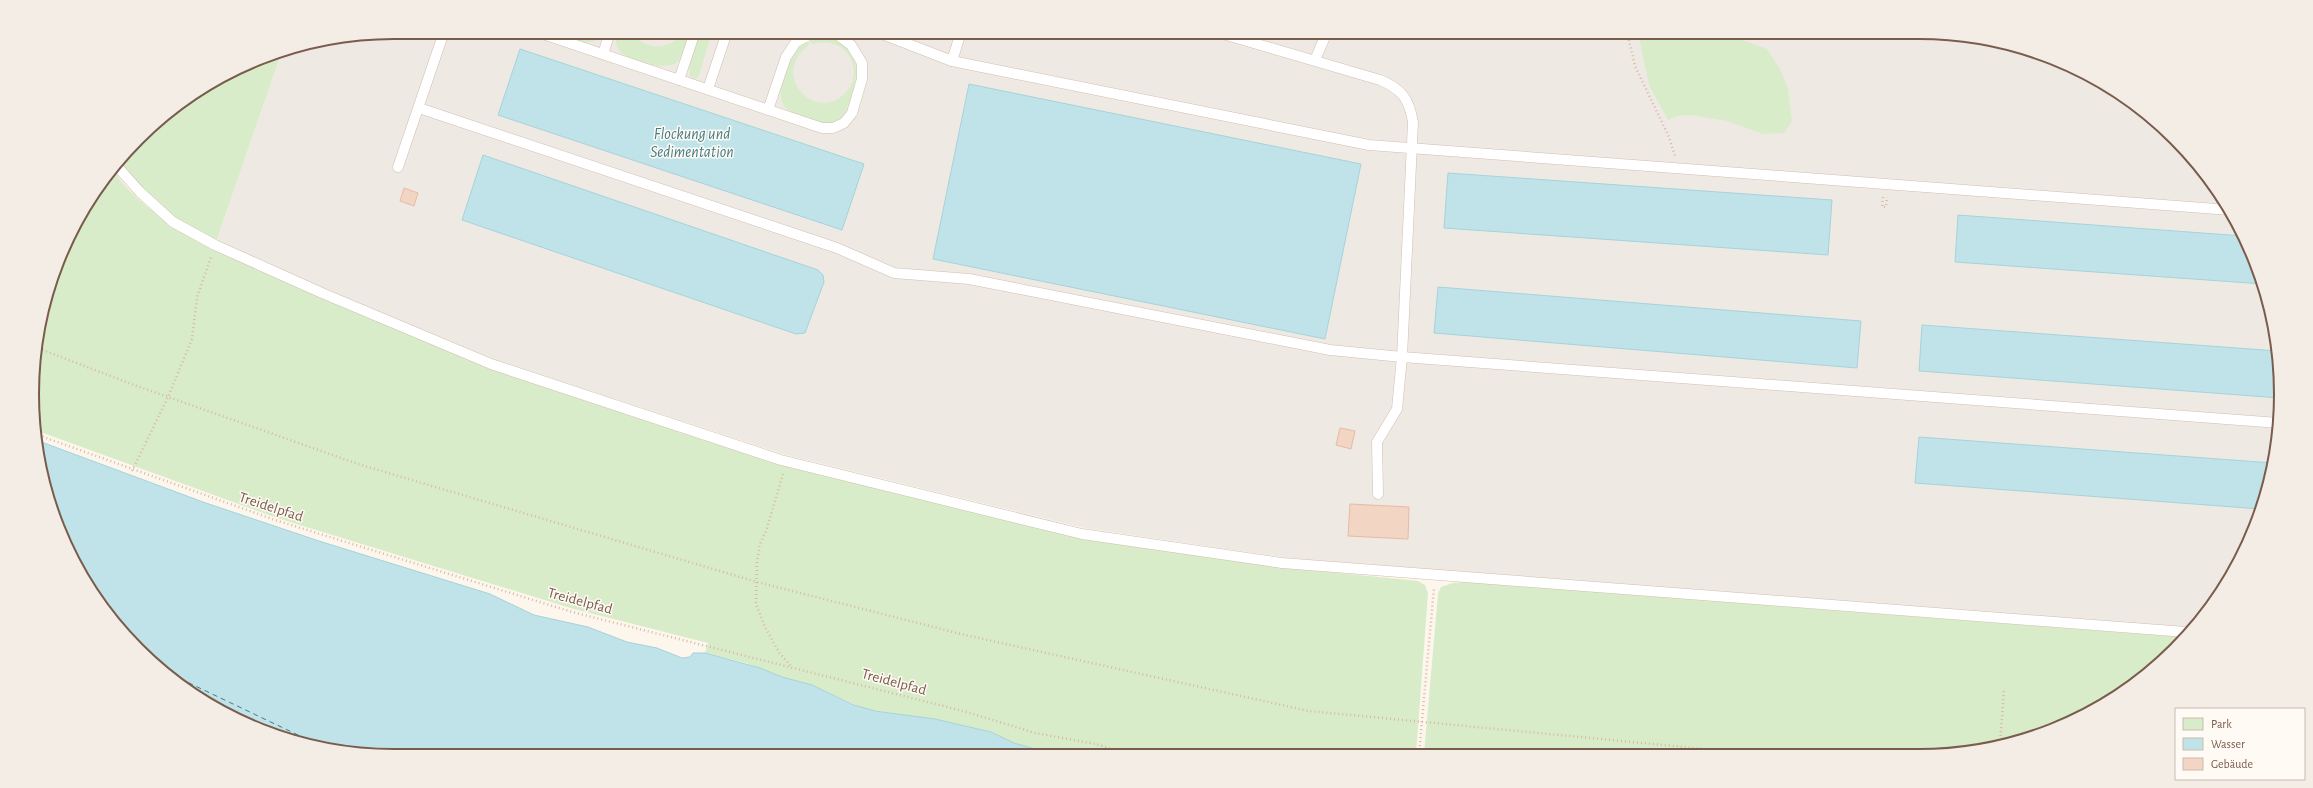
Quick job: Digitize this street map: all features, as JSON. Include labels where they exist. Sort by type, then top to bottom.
[{"type":"lane","points":[[398,167],[442,39]]},
{"type":"lane","points":[[558,39],[822,128],[833,128],[844,123],[852,113],[862,79],[862,63],[851,45],[843,39]]},
{"type":"lane","points":[[603,54],[608,39]]},
{"type":"lane","points":[[679,80],[693,39]]},
{"type":"lane","points":[[708,89],[724,39]]},
{"type":"lane","points":[[768,110],[786,57],[796,42],[802,39]]},
{"type":"lane","points":[[895,39],[952,61],[1369,145],[2221,209]]},
{"type":"lane","points":[[952,61],[959,39]]},
{"type":"lane","points":[[1241,39],[1380,80],[1398,89],[1410,105],[1413,122],[1402,357],[1397,408],[1377,442],[1378,494]]},
{"type":"lane","points":[[1315,60],[1324,39]]},
{"type":"lane","points":[[419,108],[837,248],[894,273],[969,279],[1330,350],[1402,357],[2273,422]]},
{"type":"lane","points":[[119,169],[140,192],[173,222],[215,245],[322,293],[491,364],[787,461],[1082,534],[1282,563],[2182,632]]},
{"type":"path","points":[[1629,39],[1635,66],[1670,136],[1674,151],[1675,169]]},
{"type":"path","points":[[132,471],[168,397],[192,339],[197,297],[215,245]]},
{"type":"path","points":[[42,350],[168,397],[361,465],[757,582],[965,635],[1309,711],[1422,723],[1560,734],[1708,749]]},
{"type":"path","name":"Treidelpfad","points":[[42,436],[132,471],[275,520],[572,612],[967,712],[1035,733],[1096,744],[1111,749]]},
{"type":"path","points":[[787,461],[766,531],[760,544],[756,604],[765,627],[780,654],[792,667]]},
{"type":"path","points":[[1419,749],[1435,575]]},
{"type":"path","points":[[2000,739],[2004,692]]},
{"type":"shaded area","points":[[394,39],[1919,39],[1965,42],[2011,51],[2033,58],[2055,66],[2096,87],[2135,112],[2153,127],[2186,160],[2201,178],[2214,197],[2237,237],[2247,258],[2262,302],[2271,348],[2273,371],[2274,394],[2271,440],[2262,486],[2247,530],[2226,572],[2201,610],[2186,628],[1437,571],[1288,558],[1084,528],[786,455],[496,360],[323,289],[216,242],[280,58],[302,51],[348,42]]},
{"type":"green space","points":[[570,39],[598,39],[588,42]]},
{"type":"green space","points":[[616,39],[638,39],[651,46],[658,46],[665,45],[677,39],[688,39],[679,60],[671,65],[663,66],[646,64],[629,58],[619,50]]},
{"type":"green space","points":[[697,39],[710,39],[698,78],[694,79],[690,77],[689,64]]},
{"type":"green space","points":[[809,39],[833,39],[840,41],[852,54],[855,63],[855,84],[849,104],[843,115],[831,124],[806,118],[794,113],[785,107],[782,100],[781,91],[783,81],[790,61],[807,40],[809,45],[798,57],[793,70],[795,82],[801,92],[811,100],[823,103],[835,100],[847,91],[851,85],[854,75],[854,68],[851,58],[847,53],[843,49],[831,43],[825,42],[812,44]]},
{"type":"green space","points":[[1639,39],[1740,39],[1767,49],[1780,69],[1788,88],[1792,121],[1784,133],[1763,134],[1727,121],[1691,115],[1677,116],[1668,120],[1649,85]]},
{"type":"green space","points":[[280,58],[216,242],[177,219],[142,189],[122,166],[143,143],[178,112],[216,87],[258,66]]},
{"type":"green space","points":[[116,173],[132,193],[144,204],[171,224],[212,249],[628,414],[1080,538],[1281,567],[1418,581],[1425,585],[1428,593],[1416,749],[1035,749],[1014,743],[991,732],[935,719],[865,709],[812,685],[782,677],[746,663],[705,653],[708,643],[574,609],[277,518],[41,432],[39,394],[40,371],[42,348],[51,302],[66,258],[76,237],[87,216]]},
{"type":"green space","points":[[1466,582],[2178,637],[2135,676],[2116,689],[2076,712],[2055,722],[2011,737],[1965,746],[1919,749],[1424,749],[1438,594],[1441,587],[1453,583]]},
{"type":"water","name":"Flockung und Sedimentation","points":[[520,49],[864,164],[842,230],[498,115]]},
{"type":"water","points":[[969,84],[1361,164],[1325,339],[933,259]]},
{"type":"water","points":[[483,155],[818,270],[823,275],[824,282],[805,333],[796,334],[462,220]]},
{"type":"water","points":[[1448,173],[1832,200],[1828,255],[1444,228]]},
{"type":"water","points":[[1958,215],[2236,235],[2247,258],[2256,284],[1955,262]]},
{"type":"water","points":[[1438,287],[1861,321],[1857,368],[1434,333]]},
{"type":"water","points":[[1922,325],[2271,351],[2274,398],[1919,371]]},
{"type":"water","points":[[1919,437],[2267,463],[2255,509],[1915,483]]},
{"type":"water","points":[[42,442],[203,502],[319,541],[490,594],[534,615],[588,627],[627,642],[657,648],[682,658],[690,657],[693,653],[705,653],[760,668],[782,677],[812,685],[854,705],[875,711],[935,719],[991,732],[1014,743],[1035,749],[394,749],[348,746],[302,737],[258,722],[216,701],[178,676],[143,645],[127,628],[112,610],[87,572],[66,530],[51,486]]},
{"type":"building","points":[[404,188],[418,193],[414,206],[400,201]]},
{"type":"building","points":[[1340,428],[1355,431],[1351,449],[1336,445]]},
{"type":"building","points":[[1350,504],[1409,507],[1408,539],[1348,536]]},
{"type":"ferry route","points":[[186,682],[302,737]]}]
